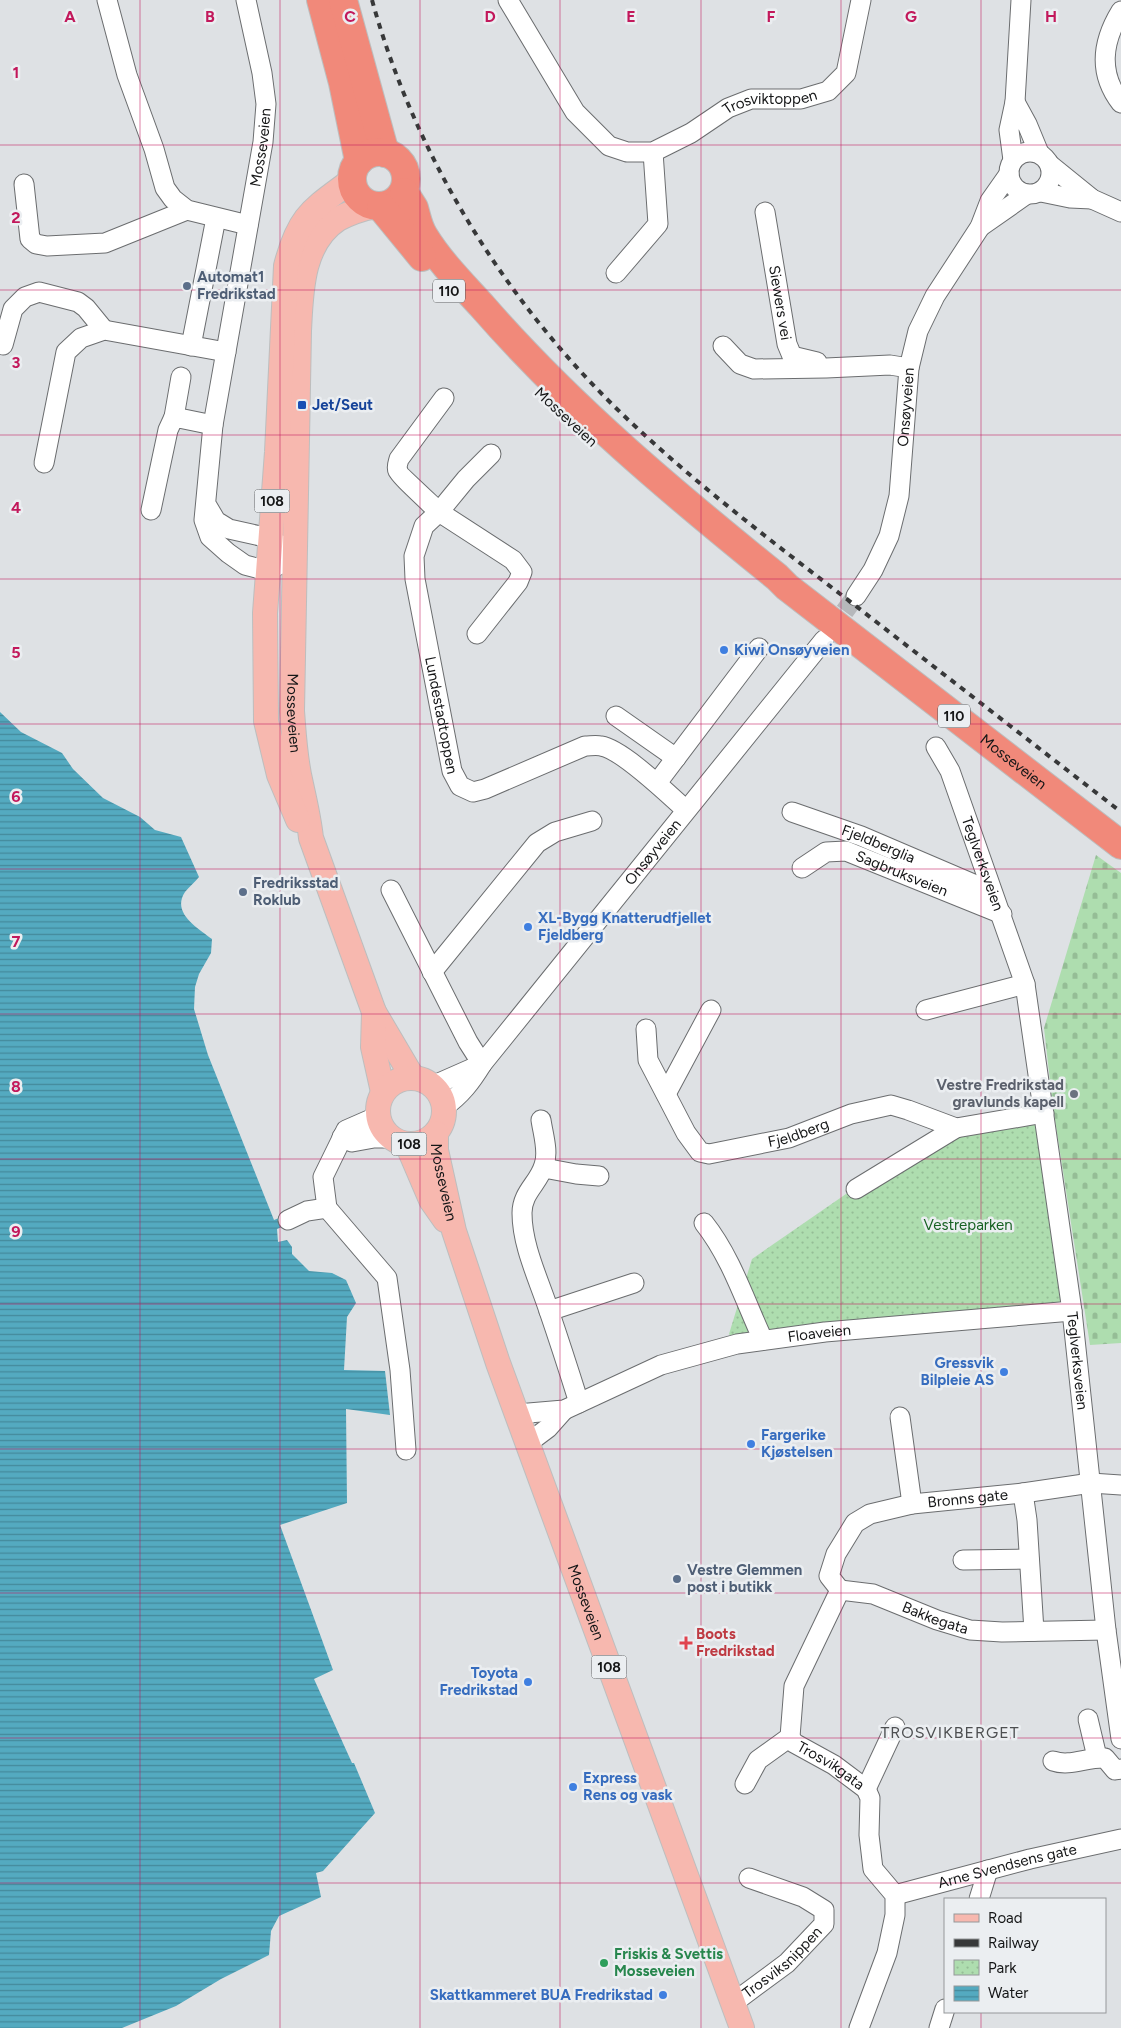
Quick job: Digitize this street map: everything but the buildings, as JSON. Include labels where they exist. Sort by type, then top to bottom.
[{"type":"highway","name":"110","points":[[321,0],[343,82],[356,170],[356,194],[361,199],[377,206]]},
{"type":"highway","points":[[343,0],[385,152],[371,153],[356,170]]},
{"type":"highway","name":"110","points":[[385,152],[398,159],[406,171],[404,192]]},
{"type":"highway","points":[[377,206],[394,202],[404,192]]},
{"type":"highway","name":"Mosseveien","points":[[404,192],[413,208],[416,221],[424,236],[441,258],[514,343],[629,454],[692,509],[777,576],[787,587],[1121,845]]},
{"type":"highway","name":"Mosseveien","points":[[377,206],[501,354],[571,425],[618,465],[771,583],[787,587]]},
{"type":"main road","name":"Mosseveien","points":[[311,838],[295,816],[279,775],[266,722],[265,614],[269,538],[277,452],[286,266],[292,243],[304,220],[356,170]]},
{"type":"main road","name":"Mosseveien","points":[[377,206],[354,211],[337,220],[322,235],[310,255],[304,276],[299,331],[292,711],[295,747],[311,838],[374,1012],[423,1082]]},
{"type":"main road","name":"Mosseveien","points":[[374,1012],[373,1047],[383,1092]]},
{"type":"main road","points":[[383,1092],[391,1084],[402,1080],[423,1082]]},
{"type":"main road","name":"108","points":[[383,1092],[378,1104],[378,1116],[382,1128],[400,1141],[418,1144],[428,1140],[436,1133],[443,1121],[444,1107],[440,1096],[423,1082]]},
{"type":"main road","name":"Mosseveien","points":[[436,1133],[436,1150],[454,1231],[528,1443],[742,2028]]},
{"type":"main road","name":"Mosseveien","points":[[400,1141],[432,1200],[454,1231]]},
{"type":"street","points":[[107,0],[126,75],[154,149],[161,180],[173,199],[187,210],[248,225]]},
{"type":"street","name":"Mosseveien","points":[[246,0],[262,73],[266,104],[263,142],[213,425],[204,520],[210,537],[245,565],[268,572]]},
{"type":"street","name":"Trosviktoppen","points":[[508,0],[575,112],[609,146],[628,152],[653,152],[691,133],[728,108],[751,99],[801,99],[828,91],[846,73],[861,0]]},
{"type":"street","points":[[1021,0],[1015,102],[1009,130],[1014,187],[1034,193],[1092,199]]},
{"type":"street","points":[[1121,10],[1104,53],[1105,72],[1115,95],[1121,103]]},
{"type":"street","points":[[1015,102],[1052,173],[1050,181],[1034,193]]},
{"type":"street","points":[[616,273],[658,224],[653,152]]},
{"type":"street","points":[[1011,167],[1024,152],[1044,159],[1092,199],[1121,212]]},
{"type":"street","name":"Onsøyveien","points":[[856,596],[873,570],[889,536],[899,496],[909,368],[918,331],[935,296],[980,227],[990,201],[1011,167]]},
{"type":"street","points":[[24,184],[30,239],[36,244],[47,246],[105,243],[187,210]]},
{"type":"street","name":"Onsøyveien","points":[[980,227],[1034,193]]},
{"type":"street","name":"Siewers vei","points":[[765,212],[787,344],[792,356],[816,361],[826,368]]},
{"type":"street","points":[[190,346],[216,218]]},
{"type":"street","points":[[3,345],[13,309],[25,297],[39,292],[78,302],[86,308],[104,330]]},
{"type":"street","points":[[44,463],[66,352],[81,338],[104,330],[226,352]]},
{"type":"street","name":"Siewers vei","points":[[723,346],[740,364],[754,369],[890,365],[909,368]]},
{"type":"street","points":[[151,510],[168,430],[174,417],[181,377]]},
{"type":"street","points":[[444,398],[411,441],[397,465],[400,476],[416,488],[438,512],[513,560],[522,572],[518,582],[477,634]]},
{"type":"street","points":[[174,417],[213,425]]},
{"type":"street","name":"Lundestadtoppen","points":[[491,454],[424,526],[414,556],[415,579],[452,771],[460,786],[473,792],[485,789],[585,746],[601,746],[615,751],[657,783],[686,810]]},
{"type":"street","points":[[206,504],[216,521],[229,529],[269,538],[296,555],[268,572]]},
{"type":"street","name":"Onsøyveien","points":[[444,1107],[458,1098],[467,1087],[482,1064],[824,640]]},
{"type":"street","points":[[657,783],[759,648]]},
{"type":"street","points":[[616,716],[676,758]]},
{"type":"street","name":"Teglverksveien","points":[[936,747],[950,771],[992,892],[1002,914],[1025,984],[1072,1311],[1106,1630],[1116,1665],[1121,1738]]},
{"type":"street","name":"Fjeldberglia","points":[[792,812],[861,836],[992,892]]},
{"type":"street","points":[[432,972],[538,843],[555,832],[592,821]]},
{"type":"street","name":"Sagbruksveien","points":[[802,868],[826,852],[846,851],[1002,914]]},
{"type":"street","points":[[391,890],[468,1042],[482,1064]]},
{"type":"street","points":[[926,1010],[1025,984]]},
{"type":"street","points":[[666,1094],[711,1010]]},
{"type":"street","name":"Fjeldberg","points":[[646,1029],[648,1060],[686,1133],[700,1152],[709,1154],[790,1138],[851,1114],[891,1106],[908,1110],[956,1128]]},
{"type":"street","name":"Onsøyveien","points":[[423,1082],[482,1064]]},
{"type":"street","points":[[856,1188],[956,1128],[1044,1113]]},
{"type":"street","points":[[378,1116],[346,1130],[324,1177],[327,1208],[387,1278],[400,1370],[406,1450]]},
{"type":"street","points":[[541,1120],[546,1152],[544,1168],[524,1199],[522,1224],[530,1257],[549,1311],[572,1406]]},
{"type":"street","points":[[342,1137],[352,1142],[374,1138],[400,1141]]},
{"type":"street","points":[[544,1168],[599,1176]]},
{"type":"street","points":[[288,1220],[307,1211],[327,1208]]},
{"type":"street","points":[[704,1223],[727,1259],[763,1340]]},
{"type":"street","points":[[549,1311],[634,1284]]},
{"type":"street","name":"Floaveien","points":[[518,1414],[572,1406],[661,1365],[737,1344],[825,1332],[1072,1311]]},
{"type":"street","name":"Floaveien","points":[[528,1443],[572,1406]]},
{"type":"street","name":"Bronns gate","points":[[900,1417],[912,1504]]},
{"type":"street","name":"Bronns gate","points":[[840,1590],[829,1576],[836,1554],[855,1523],[870,1514],[912,1504],[1023,1493],[1091,1483],[1121,1485]]},
{"type":"street","name":"Bronns gate","points":[[1023,1493],[1029,1559]]},
{"type":"street","points":[[962,1560],[1029,1559],[1034,1631]]},
{"type":"street","name":"Bakkegata","points":[[840,1590],[873,1594],[937,1620],[970,1630],[1106,1630]]},
{"type":"street","name":"Trosvikgata","points":[[840,1590],[794,1686],[790,1737],[794,1743],[834,1766],[866,1789],[870,1798],[869,1835],[873,1869],[895,1895]]},
{"type":"street","points":[[1088,1719],[1097,1758]]},
{"type":"street","points":[[866,1789],[895,1727]]},
{"type":"street","points":[[745,1784],[758,1760],[790,1737]]},
{"type":"street","points":[[1053,1761],[1068,1764],[1105,1758],[1115,1770],[1121,1769]]},
{"type":"street","name":"Arne Svendsens gate","points":[[895,1895],[988,1870],[1121,1839]]},
{"type":"street","points":[[979,1898],[988,1870]]},
{"type":"street","name":"Trosviksnippen","points":[[733,2003],[787,1963],[824,1924],[824,1910],[803,1897],[749,1878]]},
{"type":"street","points":[[859,2028],[887,1952],[895,1915],[895,1895]]},
{"type":"street","points":[[939,2028],[944,2011]]},
{"type":"green space","points":[[1096,855],[1121,873],[1121,1343],[1090,1345],[1053,1107],[1044,1028]]},
{"type":"green space","name":"Vestreparken","points":[[1053,1104],[1072,1311],[737,1344],[729,1334],[752,1259],[956,1118]]},
{"type":"water","points":[[0,712],[21,732],[62,753],[73,769],[103,798],[140,817],[155,830],[181,837],[199,877],[185,892],[181,907],[188,919],[212,939],[211,953],[199,974],[195,987],[194,1009],[208,1055],[274,1220],[284,1216],[287,1225],[277,1229],[278,1242],[287,1240],[292,1247],[292,1254],[309,1271],[332,1273],[346,1280],[356,1303],[347,1317],[344,1370],[385,1371],[390,1415],[346,1409],[347,1503],[280,1525],[333,1670],[314,1679],[352,1763],[354,1763],[375,1813],[323,1871],[316,1873],[321,1897],[279,1916],[271,1931],[269,1955],[221,1979],[176,2006],[122,2028],[0,2028]]},
{"type":"tunnel","points":[[828,634],[856,596]]},
{"type":"railway","points":[[372,0],[391,61],[415,120],[443,177],[475,232],[511,285],[550,336],[592,384],[637,428],[743,518],[1121,812]]},
{"type":"place","name":"Automat1 Fredrikstad","points":[[187,286]]},
{"type":"place","name":"Jet/Seut","points":[[302,405]]},
{"type":"place","name":"Kiwi Onsøyveien","points":[[724,650]]},
{"type":"place","name":"Fredriksstad Roklub","points":[[243,892]]},
{"type":"place","name":"XL-Bygg Knatterudfjellet Fjeldberg","points":[[528,927]]},
{"type":"place","name":"Vestre Fredrikstad gravlunds kapell","points":[[1074,1094]]},
{"type":"place","name":"Gressvik Bilpleie AS","points":[[1004,1372]]},
{"type":"place","name":"Fargerike Kjøstelsen","points":[[751,1444]]},
{"type":"place","name":"Vestre Glemmen post i butikk","points":[[677,1579]]},
{"type":"place","name":"Boots Fredrikstad","points":[[686,1643]]},
{"type":"place","name":"Toyota Fredrikstad","points":[[528,1682]]},
{"type":"place","name":"Express Rens og vask","points":[[573,1787]]},
{"type":"place","name":"Friskis & Svettis Mosseveien","points":[[604,1963]]},
{"type":"place","name":"Skattkammeret BUA Fredrikstad","points":[[663,1995]]},
{"type":"district","name":"TROSVIKBERGET","points":[[950,1732]]}]
